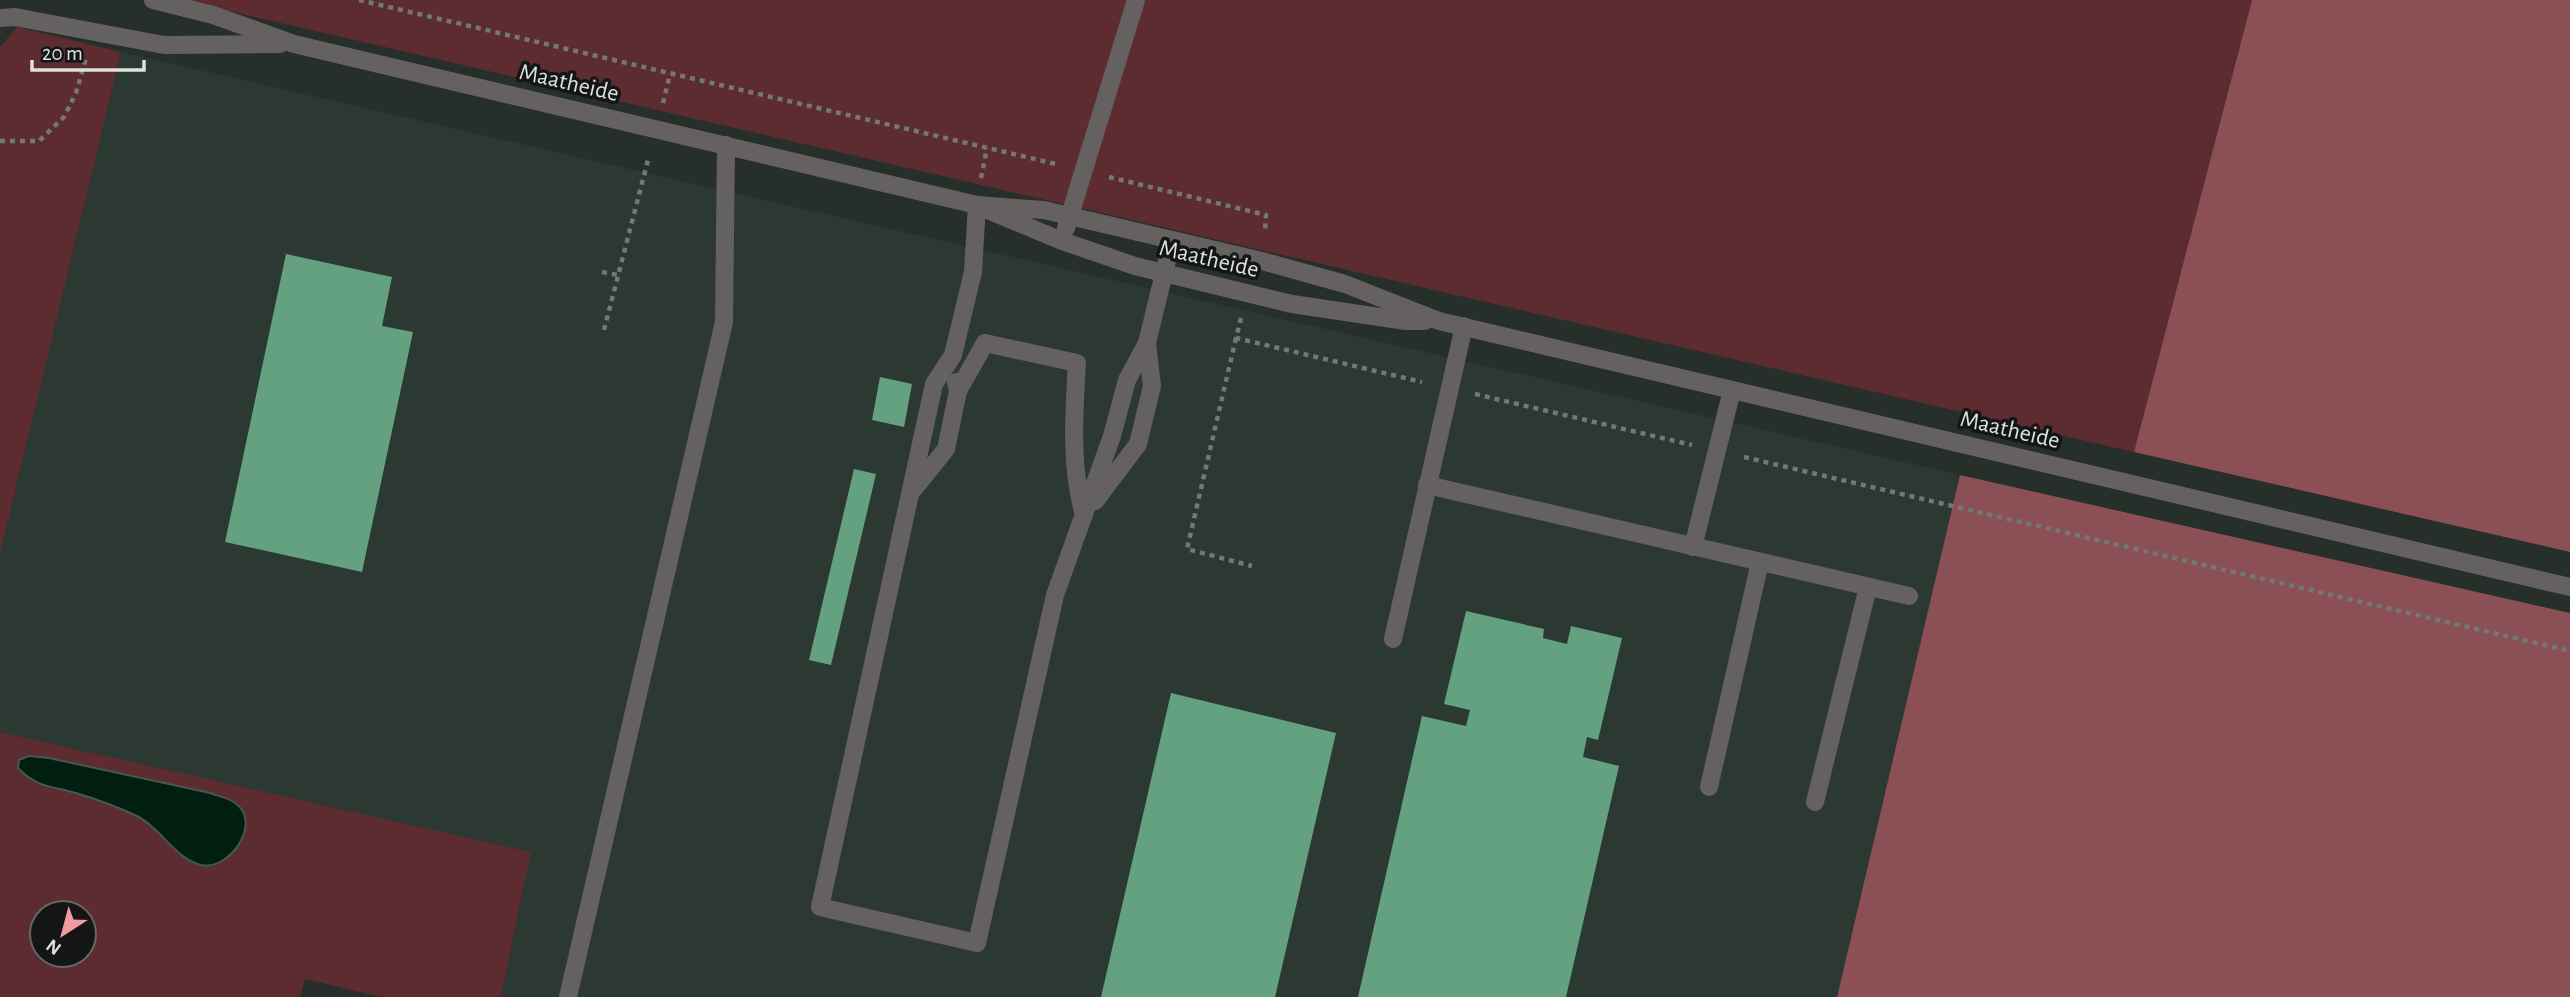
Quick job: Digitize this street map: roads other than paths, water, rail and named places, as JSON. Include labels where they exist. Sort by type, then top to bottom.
[{"type":"street","name":"Maatheide","points":[[153,0],[212,15],[294,44],[977,205],[1044,210],[1172,240],[1345,284],[1439,321],[2570,587]]},
{"type":"street","points":[[1062,241],[1136,0]]},
{"type":"street","points":[[0,18],[15,17],[164,45],[294,44]]},
{"type":"street","points":[[568,997],[724,322],[726,145]]},
{"type":"street","name":"Maatheide","points":[[977,205],[1102,257],[1163,273],[1292,304],[1406,321],[1439,321]]},
{"type":"street","points":[[977,205],[973,272],[951,359],[934,384],[820,906],[976,943],[1055,595],[1112,436],[1127,380],[1147,343],[1172,240]]},
{"type":"street","points":[[1393,639],[1464,326]]},
{"type":"street","points":[[911,492],[946,449],[958,391],[985,343],[1077,363],[1073,425],[1079,497],[1084,515]]},
{"type":"street","points":[[1084,515],[1138,444],[1153,386],[1147,343]]},
{"type":"street","points":[[951,359],[958,391]]},
{"type":"street","points":[[1693,547],[1732,390]]},
{"type":"street","points":[[1427,485],[1909,596]]},
{"type":"street","points":[[1709,787],[1760,562]]},
{"type":"street","points":[[1815,802],[1868,587]]}]
